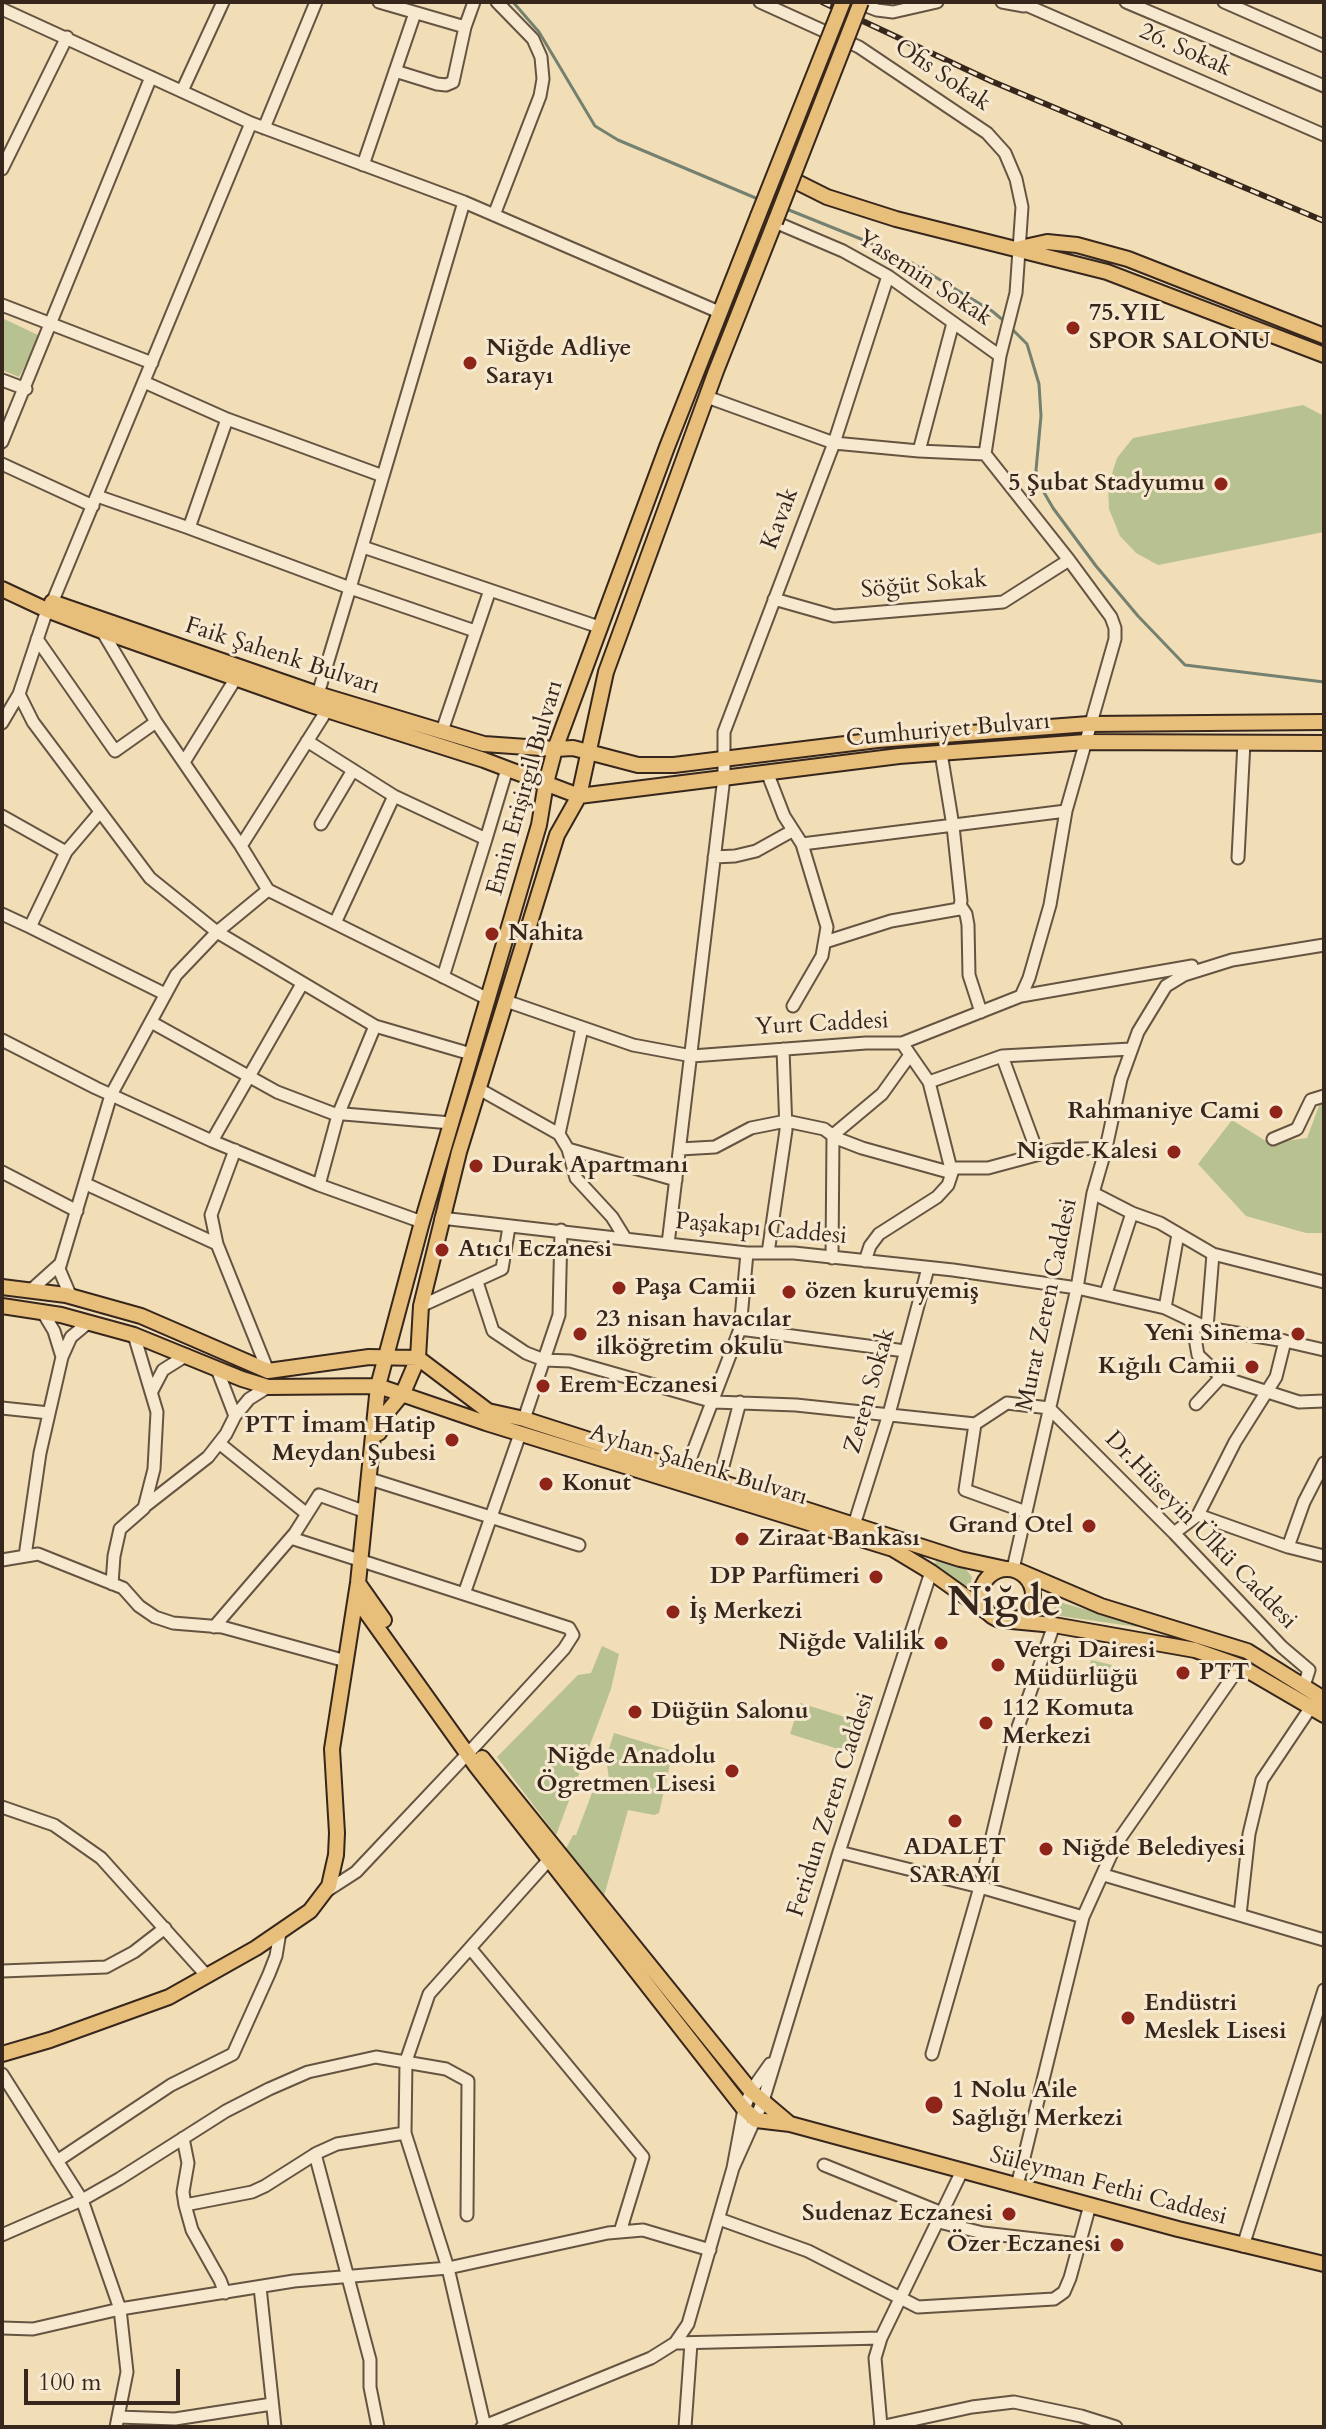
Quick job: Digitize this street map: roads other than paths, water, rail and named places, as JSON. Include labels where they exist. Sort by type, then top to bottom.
[{"type":"main road","name":"Emin Erişirgil Bulvarı","points":[[324,1892],[329,1886],[336,1855],[332,1749],[361,1562],[378,1386],[422,1222],[539,825],[555,749],[719,312],[843,2]]},
{"type":"main road","name":"Emin Erişirgil Bulvarı","points":[[374,1444],[389,1410],[403,1393],[418,1358],[421,1306],[441,1218],[557,835],[579,796],[606,672],[858,2]]},
{"type":"main road","points":[[791,179],[827,197],[896,219],[1120,276],[1324,355]]},
{"type":"main road","points":[[1019,248],[1047,242],[1098,250],[1157,269],[1324,336]]},
{"type":"main road","name":"Faik Şahenk Bulvarı","points":[[2,578],[102,631],[579,796]]},
{"type":"main road","name":"Faik Şahenk Bulvarı","points":[[2,589],[318,694],[484,744],[573,748],[589,753]]},
{"type":"main road","name":"Cumhuriyet Bulvarı","points":[[589,753],[638,765],[674,765],[878,740],[1089,724],[1324,722]]},
{"type":"main road","name":"Cumhuriyet Bulvarı","points":[[579,796],[941,753],[1086,742],[1324,743]]},
{"type":"main road","points":[[2,1287],[71,1297],[141,1316],[268,1371],[369,1357],[418,1358]]},
{"type":"main road","name":"Ayhan Şahenk Bulvarı","points":[[2,1306],[42,1311],[134,1335],[268,1387],[378,1386],[686,1470],[960,1559],[1013,1570],[1101,1606],[1247,1651],[1304,1686],[1320,1707]]},
{"type":"main road","name":"Ayhan Şahenk Bulvarı","points":[[418,1358],[488,1411],[522,1426],[893,1549],[996,1618]]},
{"type":"main road","points":[[996,1618],[1019,1618],[1032,1604],[1031,1585],[1013,1570],[990,1575],[982,1590],[984,1607],[996,1618],[1195,1650],[1240,1666],[1320,1707]]},
{"type":"main road","points":[[357,1587],[471,1751],[744,2109],[756,2120]]},
{"type":"main road","points":[[553,1855],[757,2096],[790,2124]]},
{"type":"main road","points":[[2,2054],[169,1997],[280,1932],[310,1911],[324,1892]]},
{"type":"main road","name":"Süleyman Fethi Caddesi","points":[[756,2120],[790,2124],[1243,2246],[1324,2264]]},
{"type":"street","points":[[182,91],[223,2]]},
{"type":"street","points":[[264,128],[316,2]]},
{"type":"street","points":[[379,2],[465,27]]},
{"type":"street","points":[[395,71],[437,84],[453,82],[474,2]]},
{"type":"street","points":[[494,215],[540,96],[543,79],[541,57],[533,39],[497,2]]},
{"type":"street","name":"Ofis Sokak","points":[[760,2],[859,47],[987,133],[1005,153],[1016,179],[1022,207],[1012,308],[1000,356]]},
{"type":"street","points":[[858,2],[887,12],[937,2]]},
{"type":"street","points":[[887,12],[904,2]]},
{"type":"street","name":"26. Sokak","points":[[1002,2],[1023,4],[1324,135]]},
{"type":"street","points":[[1126,2],[1324,86]]},
{"type":"street","points":[[1224,2],[1324,46]]},
{"type":"street","points":[[2,9],[251,123],[464,202],[719,312]]},
{"type":"street","points":[[363,165],[415,13]]},
{"type":"street","points":[[2,169],[67,37]]},
{"type":"street","points":[[2,442],[151,77]]},
{"type":"street","points":[[2,723],[19,694],[50,606],[251,123]]},
{"type":"street","points":[[318,694],[464,202]]},
{"type":"street","name":"Yasemin Sokak","points":[[775,222],[843,251],[888,276],[1000,356],[985,454]]},
{"type":"street","name":"Kavak","points":[[668,1244],[724,777],[724,732],[834,443],[888,276]]},
{"type":"street","points":[[2,305],[152,363]]},
{"type":"street","points":[[919,451],[953,323]]},
{"type":"street","points":[[2,380],[26,389]]},
{"type":"street","points":[[144,382],[227,419],[383,476]]},
{"type":"street","points":[[707,397],[834,443],[985,454],[1111,617],[1115,639],[1066,811],[1050,905],[1021,996]]},
{"type":"street","points":[[189,528],[227,419]]},
{"type":"street","points":[[2,464],[95,501],[189,528],[475,631]]},
{"type":"street","points":[[363,547],[599,627]]},
{"type":"street","name":"Söğüt Sokak","points":[[774,599],[834,616],[1003,602],[1069,560]]},
{"type":"street","points":[[442,731],[490,590]]},
{"type":"street","points":[[102,631],[156,722],[268,890],[488,999]]},
{"type":"street","points":[[37,639],[115,751],[156,722]]},
{"type":"street","points":[[184,762],[236,678]]},
{"type":"street","points":[[19,694],[33,722],[150,878],[217,932],[375,1026],[471,1054]]},
{"type":"street","points":[[241,846],[327,710]]},
{"type":"street","points":[[307,741],[394,796],[486,839]]},
{"type":"street","points":[[1238,858],[1244,742]]},
{"type":"street","points":[[941,753],[953,826],[960,905],[968,925],[969,975],[981,1012]]},
{"type":"street","points":[[443,977],[507,769]]},
{"type":"street","points":[[321,824],[353,770]]},
{"type":"street","points":[[767,772],[792,831],[802,844],[827,927],[822,956],[793,1006]]},
{"type":"street","points":[[335,923],[394,796]]},
{"type":"street","points":[[802,844],[1066,811]]},
{"type":"street","points":[[30,927],[66,852],[100,812]]},
{"type":"street","points":[[2,816],[66,852]]},
{"type":"street","points":[[714,857],[756,851],[792,831]]},
{"type":"street","points":[[71,1297],[59,1269],[111,1095],[176,975],[217,932],[268,890]]},
{"type":"street","points":[[825,942],[891,921],[959,909],[960,905]]},
{"type":"street","points":[[2,914],[165,994]]},
{"type":"street","name":"Murat Zeren Caddesi","points":[[1013,1570],[1077,1288],[1093,1193],[1131,1049],[1158,997],[1173,980],[1200,968],[1232,960],[1324,945]]},
{"type":"street","name":"Yurt Caddesi","points":[[506,1001],[633,1045],[692,1056],[902,1043],[1021,996],[1232,960]]},
{"type":"street","points":[[212,1141],[302,984]]},
{"type":"street","points":[[151,1022],[277,1092],[338,1115],[451,1123]]},
{"type":"street","points":[[319,1185],[338,1115],[375,1026]]},
{"type":"street","points":[[559,1134],[582,1028]]},
{"type":"street","points":[[2,1040],[212,1141],[319,1185],[422,1222]]},
{"type":"street","points":[[865,1261],[870,1246],[879,1234],[937,1197],[948,1185],[951,1170],[929,1082],[902,1043]]},
{"type":"street","points":[[768,1253],[786,1121],[783,1049]]},
{"type":"street","points":[[929,1082],[1002,1056],[1131,1049]]},
{"type":"street","points":[[832,1258],[833,1135],[882,1094],[910,1055]]},
{"type":"street","points":[[1002,1056],[1038,1154]]},
{"type":"street","points":[[479,1089],[559,1134],[568,1149],[576,1178],[612,1217],[625,1238]]},
{"type":"street","points":[[1273,1139],[1297,1129],[1311,1100],[1324,1096]]},
{"type":"street","points":[[680,1149],[715,1147],[751,1128],[786,1121],[824,1129],[862,1148],[951,1170],[988,1168],[1073,1148],[1106,1148]]},
{"type":"street","points":[[568,1149],[676,1180]]},
{"type":"street","points":[[235,1150],[211,1215],[217,1244],[268,1371]]},
{"type":"street","points":[[2,1172],[77,1211]]},
{"type":"street","points":[[86,1184],[217,1244]]},
{"type":"street","points":[[1093,1193],[1160,1223],[1213,1254],[1324,1282]]},
{"type":"street","points":[[1106,1293],[1132,1213]]},
{"type":"street","name":"Paşakapı Caddesi","points":[[441,1218],[747,1253],[794,1253],[1077,1288],[1165,1308],[1207,1328],[1324,1350]]},
{"type":"street","points":[[421,1306],[502,1269],[509,1227]]},
{"type":"street","points":[[464,1594],[559,1315],[561,1230]]},
{"type":"street","points":[[1165,1308],[1178,1234]]},
{"type":"street","points":[[686,1470],[740,1329],[747,1253]]},
{"type":"street","points":[[1207,1328],[1213,1254]]},
{"type":"street","points":[[31,1290],[62,1263]]},
{"type":"street","name":"Zeren Sokak","points":[[854,1525],[889,1414],[928,1268]]},
{"type":"street","points":[[477,1282],[493,1331],[526,1353],[544,1360],[570,1361],[714,1402],[796,1405],[975,1424],[1007,1403],[1049,1408]]},
{"type":"street","points":[[42,1311],[54,1331],[62,1357]]},
{"type":"street","points":[[1192,1321],[1198,1355],[1221,1377],[1299,1402],[1324,1401]]},
{"type":"street","points":[[25,1556],[40,1453],[62,1357],[71,1337],[89,1322]]},
{"type":"street","points":[[740,1329],[905,1351]]},
{"type":"street","points":[[134,1335],[157,1412],[154,1469],[144,1508]]},
{"type":"street","points":[[1174,1533],[1198,1515],[1235,1442],[1276,1377],[1285,1341]]},
{"type":"street","points":[[152,1391],[163,1370],[187,1355]]},
{"type":"street","points":[[217,1369],[235,1416]]},
{"type":"street","points":[[1196,1404],[1221,1377]]},
{"type":"street","points":[[112,1584],[120,1529],[208,1457],[249,1399],[268,1387]]},
{"type":"street","points":[[719,1481],[740,1402]]},
{"type":"street","points":[[2,1408],[49,1413]]},
{"type":"street","name":"Dr.Hüseyin Ülkü Caddesi","points":[[1049,1408],[1282,1647],[1309,1670],[1304,1686]]},
{"type":"street","points":[[975,1424],[965,1490],[1026,1512]]},
{"type":"street","points":[[219,1443],[307,1514]]},
{"type":"street","points":[[1288,1547],[1304,1502],[1323,1466]]},
{"type":"street","points":[[370,1479],[579,1545]]},
{"type":"street","points":[[214,1627],[291,1538],[319,1495],[366,1512]]},
{"type":"street","points":[[1198,1515],[1288,1547],[1324,1556]]},
{"type":"street","points":[[291,1538],[569,1628],[573,1635],[564,1649],[471,1751],[356,1872],[324,1892]]},
{"type":"street","points":[[2,1560],[38,1554],[123,1588],[139,1606],[155,1617],[173,1623],[214,1627],[346,1661]]},
{"type":"street","name":"Feridun Zeren Caddesi","points":[[757,2096],[777,2053],[931,1572]]},
{"type":"street","points":[[932,2054],[980,1887],[1018,1727],[1054,1625]]},
{"type":"street","points":[[1017,2186],[1083,1917],[1116,1844],[1240,1666]]},
{"type":"street","points":[[1240,1915],[1249,1834],[1262,1780],[1320,1707]]},
{"type":"street","points":[[2,1807],[54,1825],[101,1858],[207,1976]]},
{"type":"street","points":[[839,1852],[980,1887],[1083,1917]]},
{"type":"street","points":[[553,1855],[429,1994],[406,2061],[405,2133],[448,2268],[484,2427],[651,2358],[675,2343],[688,2324],[710,2250],[733,2168],[744,2109],[757,2096]]},
{"type":"street","points":[[1104,1875],[1324,1940]]},
{"type":"street","points":[[2,1971],[106,1967],[134,1952],[165,1928]]},
{"type":"street","points":[[57,2161],[171,2085],[233,2054],[276,1956],[280,1932]]},
{"type":"street","points":[[470,1948],[643,2157],[620,2232]]},
{"type":"street","points":[[1243,2246],[1324,1990]]},
{"type":"street","points":[[2,2235],[82,2200],[226,2111],[308,2072],[376,2057],[446,2069],[468,2081],[467,2215]]},
{"type":"street","points":[[2,2074],[82,2200],[120,2309],[127,2372],[117,2422],[175,2419],[272,2404]]},
{"type":"street","points":[[733,2168],[756,2120],[757,2096]]},
{"type":"street","points":[[185,2205],[252,2192],[337,2144],[405,2133]]},
{"type":"street","points":[[183,2138],[188,2163],[183,2192],[185,2205],[192,2230],[225,2293]]},
{"type":"street","points":[[315,2154],[370,2360],[370,2387],[378,2427]]},
{"type":"street","points":[[824,2165],[983,2233],[1079,2244]]},
{"type":"street","points":[[962,2171],[881,2338],[875,2358],[880,2427],[972,2407],[1014,2402],[1116,2427]]},
{"type":"street","points":[[719,2219],[808,2251],[918,2307],[1054,2299],[1064,2292],[1090,2205]]},
{"type":"street","points":[[2,2328],[33,2329],[120,2309],[260,2287],[448,2268],[620,2232],[643,2230],[710,2250]]},
{"type":"street","points":[[260,2287],[275,2427]]},
{"type":"street","points":[[675,2343],[881,2338]]},
{"type":"street","points":[[685,2427],[691,2343]]},
{"type":"waterway","points":[[513,2],[539,32],[595,126],[618,140],[758,199]]},
{"type":"waterway","points":[[784,208],[907,260],[1004,321]]},
{"type":"waterway","points":[[1012,329],[1027,344],[1039,384],[1038,482],[1053,508],[1096,566],[1138,616],[1185,665],[1324,682]]},
{"type":"railway","points":[[822,2],[991,81],[1324,221]]},
{"type":"place","name":"75.YIL SPOR SALONU","points":[[1073,328]]},
{"type":"place","name":"Niğde Adliye Sarayı","points":[[470,363]]},
{"type":"place","name":"5 Şubat Stadyumu","points":[[1221,484]]},
{"type":"place","name":"Nahita","points":[[492,934]]},
{"type":"place","name":"Rahmaniye Cami","points":[[1276,1112]]},
{"type":"place","name":"Nigde Kalesi","points":[[1174,1152]]},
{"type":"place","name":"Durak Apartmanı","points":[[476,1166]]},
{"type":"place","name":"Atıcı Eczanesi","points":[[442,1250]]},
{"type":"place","name":"Paşa Camii","points":[[619,1288]]},
{"type":"place","name":"özen kuruyemiş","points":[[789,1292]]},
{"type":"place","name":"23 nisan havacılar ilköğretim okulu","points":[[580,1334]]},
{"type":"place","name":"Yeni Sinema","points":[[1298,1334]]},
{"type":"place","name":"Kığılı Camii","points":[[1252,1367]]},
{"type":"place","name":"Erem Eczanesi","points":[[543,1386]]},
{"type":"place","name":"PTT İmam Hatip Meydan Şubesi","points":[[452,1440]]},
{"type":"place","name":"Konut","points":[[546,1484]]},
{"type":"place","name":"Grand Otel","points":[[1089,1526]]},
{"type":"place","name":"Ziraat Bankası","points":[[742,1539]]},
{"type":"place","name":"DP Parfümeri","points":[[876,1577]]},
{"type":"place","name":"İş Merkezi","points":[[673,1612]]},
{"type":"place","name":"Niğde Valilik","points":[[941,1643]]},
{"type":"place","name":"Vergi Dairesi Müdürlüğü","points":[[998,1665]]},
{"type":"place","name":"PTT","points":[[1183,1673]]},
{"type":"place","name":"Düğün Salonu","points":[[635,1712]]},
{"type":"place","name":"112 Komuta Merkezi","points":[[986,1723]]},
{"type":"place","name":"Niğde Anadolu Ögretmen Lisesi","points":[[732,1771]]},
{"type":"place","name":"ADALET SARAYI","points":[[955,1821]]},
{"type":"place","name":"Niğde Belediyesi","points":[[1046,1849]]},
{"type":"place","name":"Endüstri Meslek Lisesi","points":[[1128,2018]]},
{"type":"place","name":"1 Nolu Aile Sağlığı Merkezi","points":[[934,2105]]},
{"type":"place","name":"Sudenaz Eczanesi","points":[[1009,2214]]},
{"type":"place","name":"Özer Eczanesi","points":[[1117,2245]]},
{"type":"district","name":"Niğde","points":[[1004,1606]]}]
